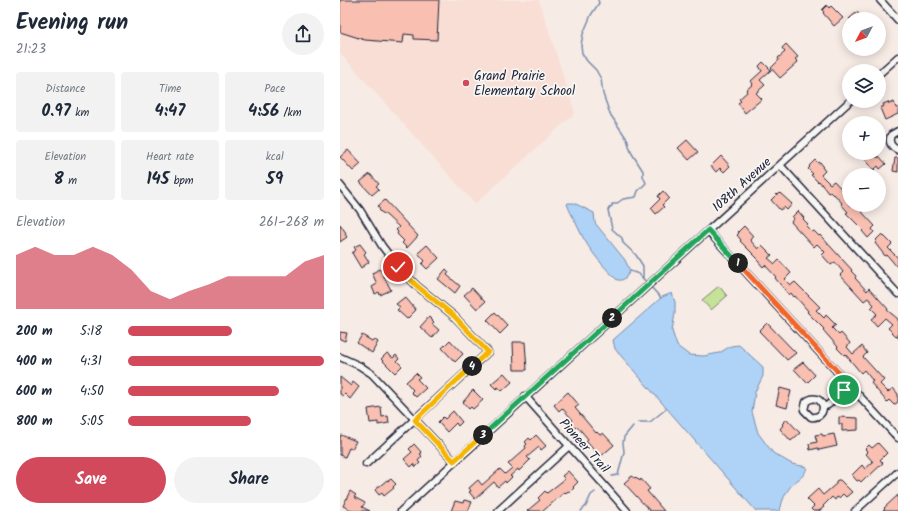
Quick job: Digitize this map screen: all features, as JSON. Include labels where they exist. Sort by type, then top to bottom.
[{"type":"street","points":[[880,0],[898,20]]},
{"type":"street","points":[[886,68],[898,57]]},
{"type":"street","name":"108th Avenue","points":[[401,511],[525,396],[842,108]]},
{"type":"street","points":[[898,131],[891,135],[890,141],[892,147],[898,150]]},
{"type":"street","points":[[780,164],[898,294]]},
{"type":"street","points":[[340,185],[360,210],[382,246],[398,267],[417,286],[454,316],[488,352],[366,464]]},
{"type":"street","points":[[708,230],[898,438]]},
{"type":"street","points":[[340,357],[360,366],[372,374],[454,461]]},
{"type":"street","points":[[823,407],[828,405],[850,385]]},
{"type":"street","name":"Pioneer Trail","points":[[525,396],[627,511]]},
{"type":"street","points":[[498,511],[569,446]]},
{"type":"street","points":[[855,511],[898,472]]},
{"type":"shaded area","name":"Grand Prairie Elementary School","points":[[340,0],[539,0],[575,113],[475,204],[340,53]]},
{"type":"green space","points":[[719,286],[727,296],[711,310],[702,300]]},
{"type":"water","points":[[574,203],[594,213],[595,223],[625,260],[630,271],[624,279],[616,279],[592,252],[579,230],[567,204]]},
{"type":"water","points":[[672,293],[675,302],[675,313],[672,331],[677,346],[689,355],[704,356],[719,353],[731,346],[739,345],[763,367],[763,376],[755,392],[752,412],[758,433],[773,453],[792,464],[807,467],[803,475],[786,493],[780,511],[756,511],[615,349],[613,340],[662,297]]},
{"type":"building","points":[[340,0],[439,0],[437,40],[414,39],[414,35],[404,34],[403,43],[365,40],[340,32]]},
{"type":"building","points":[[827,5],[829,8],[831,6],[842,17],[842,19],[834,26],[822,10]]},
{"type":"building","points":[[786,44],[798,57],[795,59],[798,62],[780,78],[771,68],[779,60],[778,58],[785,52],[782,48]]},
{"type":"building","points":[[763,62],[771,70],[760,80],[765,85],[756,93],[762,99],[745,113],[738,103],[741,101],[739,99],[753,84],[751,81],[762,71],[759,66]]},
{"type":"building","points":[[888,102],[889,104],[894,102],[896,108],[898,107],[898,114],[886,120],[886,116],[883,116],[880,108],[886,108],[886,103]]},
{"type":"building","points":[[687,140],[698,152],[689,160],[678,148]]},
{"type":"building","points":[[348,150],[361,164],[353,171],[340,157]]},
{"type":"building","points":[[721,156],[730,166],[724,172],[720,168],[716,172],[711,166]]},
{"type":"building","points":[[895,158],[898,158],[898,172],[893,171]]},
{"type":"building","points":[[815,160],[818,163],[820,162],[825,171],[821,175],[830,184],[834,181],[842,190],[842,203],[834,194],[833,195],[830,192],[828,193],[819,181],[818,182],[811,175],[813,174],[808,169],[810,167],[809,166]]},
{"type":"building","points":[[866,160],[882,160],[886,164],[881,168],[878,166],[876,168],[872,168]]},
{"type":"building","points":[[370,174],[379,184],[376,186],[379,189],[372,195],[360,182]]},
{"type":"building","points":[[663,191],[669,198],[662,205],[664,207],[656,214],[651,208],[660,199],[658,196]]},
{"type":"building","points":[[780,193],[792,204],[787,210],[784,207],[780,210],[771,200]]},
{"type":"building","points":[[385,200],[418,236],[407,248],[402,243],[404,241],[397,234],[398,232],[396,230],[399,227],[379,210],[380,209],[378,206]]},
{"type":"building","points":[[798,211],[808,224],[806,226],[812,232],[814,231],[819,236],[820,235],[852,270],[851,271],[856,276],[855,278],[867,291],[869,288],[888,309],[887,310],[898,319],[898,338],[888,328],[892,324],[885,318],[877,326],[871,319],[877,314],[871,308],[874,305],[868,298],[864,301],[840,275],[843,272],[835,262],[831,265],[822,255],[825,252],[817,244],[814,247],[791,222],[794,218],[792,217]]},
{"type":"building","points":[[862,212],[875,226],[872,229],[874,232],[868,238],[862,231],[863,230],[846,213]]},
{"type":"building","points":[[340,224],[347,237],[340,242]]},
{"type":"building","points":[[744,226],[753,236],[750,240],[758,249],[762,245],[772,255],[768,258],[775,264],[779,260],[791,273],[785,279],[791,285],[795,282],[820,307],[816,310],[824,318],[826,315],[836,325],[832,328],[839,335],[841,333],[850,343],[847,347],[853,354],[862,346],[867,353],[863,357],[884,380],[880,384],[888,392],[893,388],[898,394],[898,402],[894,405],[889,400],[887,402],[871,383],[873,381],[864,370],[861,373],[845,354],[844,355],[837,348],[838,347],[823,330],[824,329],[807,312],[808,311],[795,296],[794,297],[791,293],[789,295],[775,278],[776,277],[765,265],[763,267],[757,260],[758,259],[740,241],[741,240],[737,235]]},
{"type":"building","points":[[882,234],[892,244],[888,248],[898,258],[898,268],[887,255],[885,256],[875,243]]},
{"type":"building","points":[[360,244],[366,252],[364,254],[369,262],[361,268],[352,253],[356,250],[354,247]]},
{"type":"building","points":[[427,245],[439,258],[427,269],[422,264],[425,261],[418,253]]},
{"type":"building","points":[[380,269],[391,290],[380,295],[379,292],[375,294],[372,287],[377,284],[372,273]]},
{"type":"building","points":[[446,269],[449,272],[447,275],[460,286],[455,293],[438,279]]},
{"type":"building","points":[[472,288],[485,302],[477,309],[464,295]]},
{"type":"building","points":[[405,297],[416,310],[407,319],[397,310],[400,307],[396,304]]},
{"type":"building","points":[[495,312],[508,326],[500,334],[487,320]]},
{"type":"building","points":[[429,317],[434,322],[432,324],[439,330],[432,338],[420,327]]},
{"type":"building","points":[[767,323],[796,353],[787,360],[759,331]]},
{"type":"building","points":[[340,332],[347,333],[345,341],[340,339]]},
{"type":"building","points":[[362,335],[372,341],[374,339],[378,342],[372,353],[357,343]]},
{"type":"building","points":[[450,340],[463,354],[455,362],[442,348]]},
{"type":"building","points":[[513,342],[525,342],[527,370],[514,370]]},
{"type":"building","points":[[387,353],[393,358],[396,355],[399,359],[397,361],[402,366],[395,373],[381,359]]},
{"type":"building","points":[[803,362],[815,375],[807,383],[794,369]]},
{"type":"building","points":[[416,373],[420,377],[417,379],[426,388],[416,397],[411,392],[413,390],[406,382]]},
{"type":"building","points":[[504,373],[512,382],[502,391],[498,387],[496,389],[491,384]]},
{"type":"building","points":[[340,377],[351,386],[353,382],[359,387],[350,399],[345,394],[343,396],[340,394]]},
{"type":"building","points":[[780,388],[791,391],[787,408],[776,405]]},
{"type":"building","points":[[473,390],[483,400],[473,409],[471,407],[469,409],[463,402]]},
{"type":"building","points":[[568,392],[579,405],[575,408],[596,433],[597,432],[600,435],[603,433],[614,445],[600,457],[586,441],[588,439],[577,426],[575,428],[570,423],[573,420],[562,408],[559,411],[554,405]]},
{"type":"building","points":[[381,407],[382,417],[388,416],[389,423],[378,425],[378,422],[370,423],[368,409]]},
{"type":"building","points":[[453,411],[462,422],[458,426],[456,423],[447,432],[438,422],[443,417],[445,419]]},
{"type":"building","points":[[839,417],[858,418],[858,430],[842,431],[842,424],[839,424]]},
{"type":"building","points":[[787,419],[800,433],[791,441],[780,429],[783,425],[782,424]]},
{"type":"building","points":[[822,434],[823,436],[834,434],[837,446],[819,450],[818,448],[810,450],[809,444],[817,442],[815,435]]},
{"type":"building","points":[[341,435],[356,441],[352,449],[349,448],[345,457],[340,455]]},
{"type":"building","points":[[536,435],[546,446],[541,450],[539,447],[527,457],[530,460],[519,471],[518,469],[510,476],[512,477],[506,483],[505,481],[498,487],[494,482],[475,499],[469,492],[471,491],[469,488],[478,480],[482,485],[500,469],[505,474],[512,468],[508,464],[526,448],[525,446],[527,444],[525,442],[529,438],[531,440]]},
{"type":"building","points":[[878,443],[887,453],[880,460],[883,463],[867,478],[866,477],[861,482],[859,480],[857,481],[852,475],[862,465],[865,469],[873,462],[866,454],[868,452],[865,449],[869,445],[872,448]]},
{"type":"building","points":[[414,444],[422,453],[420,454],[422,456],[418,461],[420,463],[416,467],[414,464],[411,467],[404,459],[412,452],[409,449]]},
{"type":"building","points":[[568,471],[578,482],[570,492],[565,492],[543,511],[527,511],[540,500],[538,498],[545,491],[547,493],[565,479],[562,476]]},
{"type":"building","points":[[632,476],[635,478],[636,477],[640,481],[641,479],[650,489],[647,491],[664,511],[650,511],[624,483]]},
{"type":"building","points":[[391,479],[396,484],[393,487],[394,488],[384,496],[382,493],[379,495],[375,490],[387,480],[388,481]]},
{"type":"building","points":[[840,480],[852,492],[846,497],[843,494],[835,500],[832,497],[819,511],[813,511],[811,509],[814,506],[807,499],[818,489],[823,495],[836,484],[836,481]]},
{"type":"building","points":[[350,491],[356,495],[354,497],[365,503],[362,507],[370,511],[353,511],[343,506]]},
{"type":"building","points":[[898,495],[898,511],[883,511],[885,509],[884,508]]},
{"type":"building","points":[[464,500],[472,502],[468,511],[451,511],[455,501],[463,503]]},
{"type":"waterway","points":[[598,0],[599,3],[591,15],[583,34],[581,45],[582,53],[587,61],[596,70],[601,79],[603,94],[610,114],[627,139],[631,152],[643,171],[643,176],[646,183],[638,191],[636,197],[623,199],[616,204],[612,204],[608,210],[612,229],[622,238],[623,243],[636,255],[643,266],[643,278]]},
{"type":"waterway","points":[[630,271],[639,274],[647,283]]},
{"type":"waterway","points":[[650,286],[661,298]]},
{"type":"waterway","points":[[638,422],[650,422],[666,409]]},
{"type":"waterway","points":[[612,476],[618,475],[624,452],[624,437],[633,426]]},
{"type":"waterway","points":[[581,511],[586,506],[591,495],[595,492]]},
{"type":"place","name":"Grand Prairie Elementary School","points":[[466,83]]},
{"type":"route","points":[[398,267],[417,286],[454,316],[488,352],[415,420],[454,461],[708,230],[850,385],[844,390]]}]
